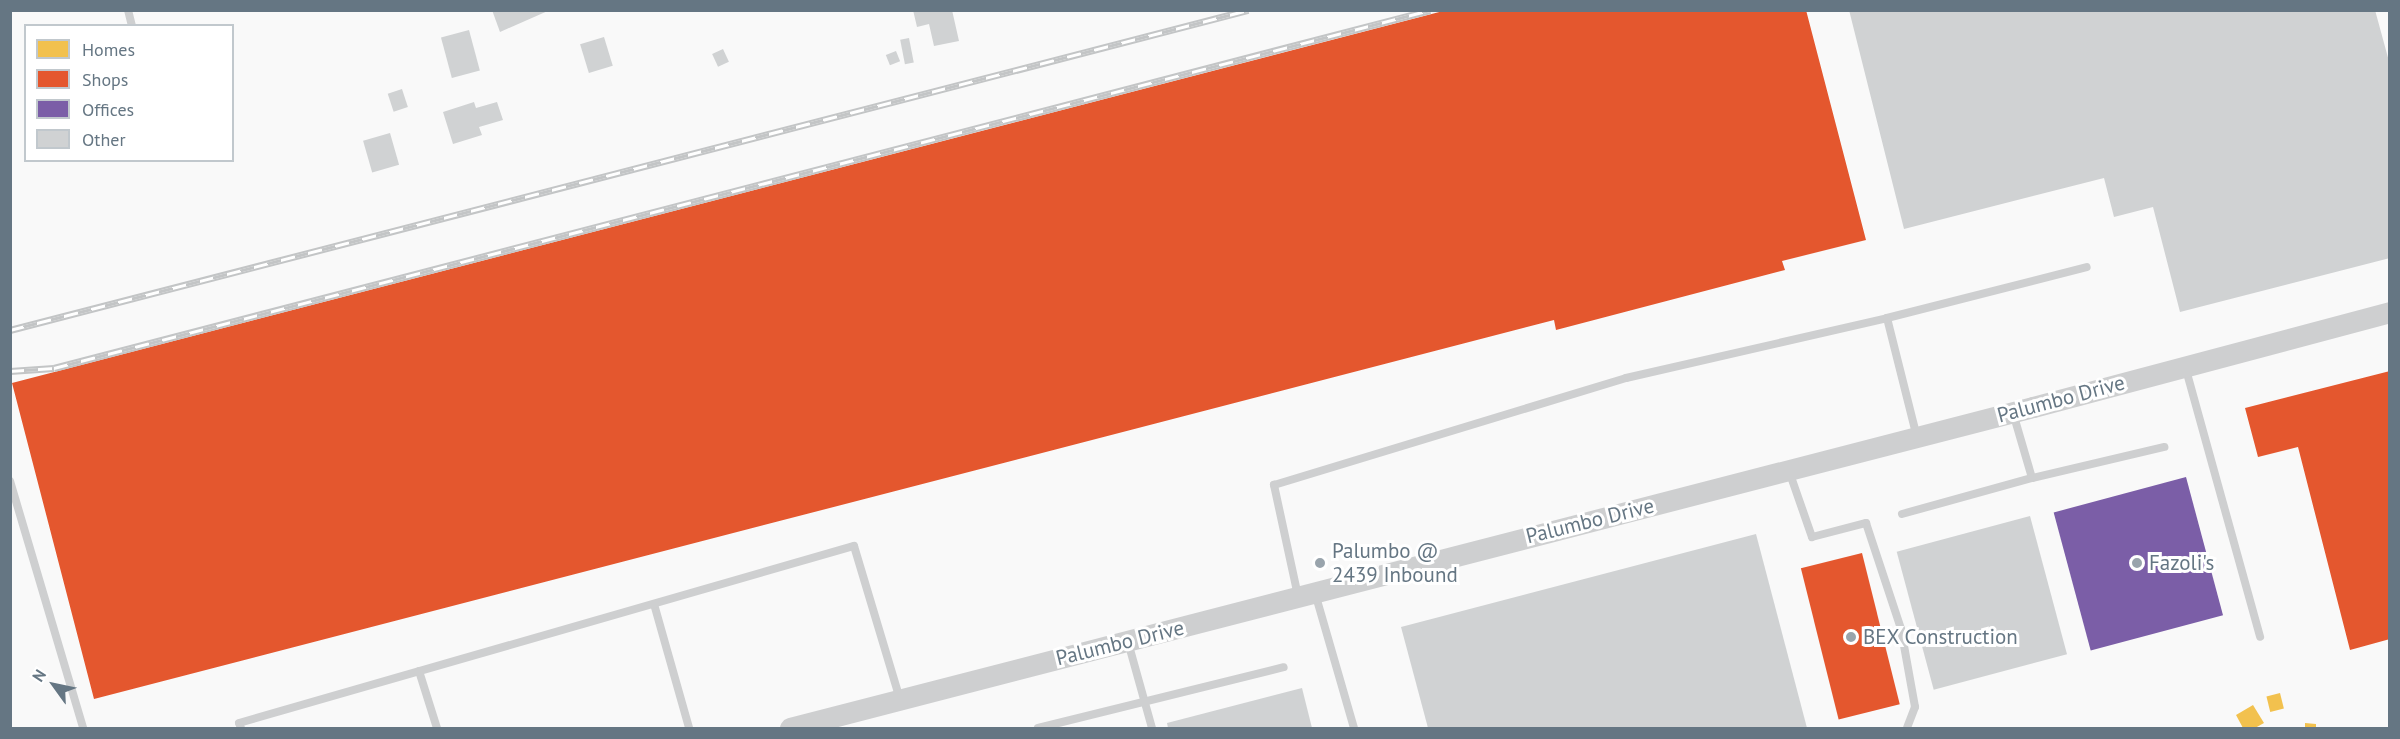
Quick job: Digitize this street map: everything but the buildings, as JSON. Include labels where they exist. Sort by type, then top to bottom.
[{"type":"street","name":"Palumbo Drive","points":[[790,729],[825,724],[901,700],[2390,312]]},
{"type":"lane","points":[[1354,729],[1306,594],[1274,485],[1626,378],[1887,318],[2088,267]]},
{"type":"lane","points":[[1887,318],[1917,437]]},
{"type":"lane","points":[[2185,366],[2260,637]]},
{"type":"lane","points":[[2013,412],[2032,478]]},
{"type":"lane","points":[[1902,514],[2032,478],[2164,447]]},
{"type":"lane","points":[[1788,470],[1812,537],[1866,523],[1901,629],[1915,707],[1907,729]]},
{"type":"lane","points":[[10,481],[83,729]]},
{"type":"lane","points":[[241,729],[240,723],[854,546],[901,700]]},
{"type":"lane","points":[[654,604],[689,729]]},
{"type":"lane","points":[[1128,641],[1152,729]]},
{"type":"lane","points":[[1038,729],[1284,667]]},
{"type":"lane","points":[[419,671],[436,729]]},
{"type":"railway","points":[[10,330],[1248,10]]},
{"type":"railway","points":[[10,371],[54,368],[1430,10]]},
{"type":"place","name":"Palumbo @ 2439 Inbound","points":[[1320,563]]},
{"type":"place","name":"Fazoli's","points":[[2137,563]]},
{"type":"place","name":"BEX Construction","points":[[1851,637]]}]
